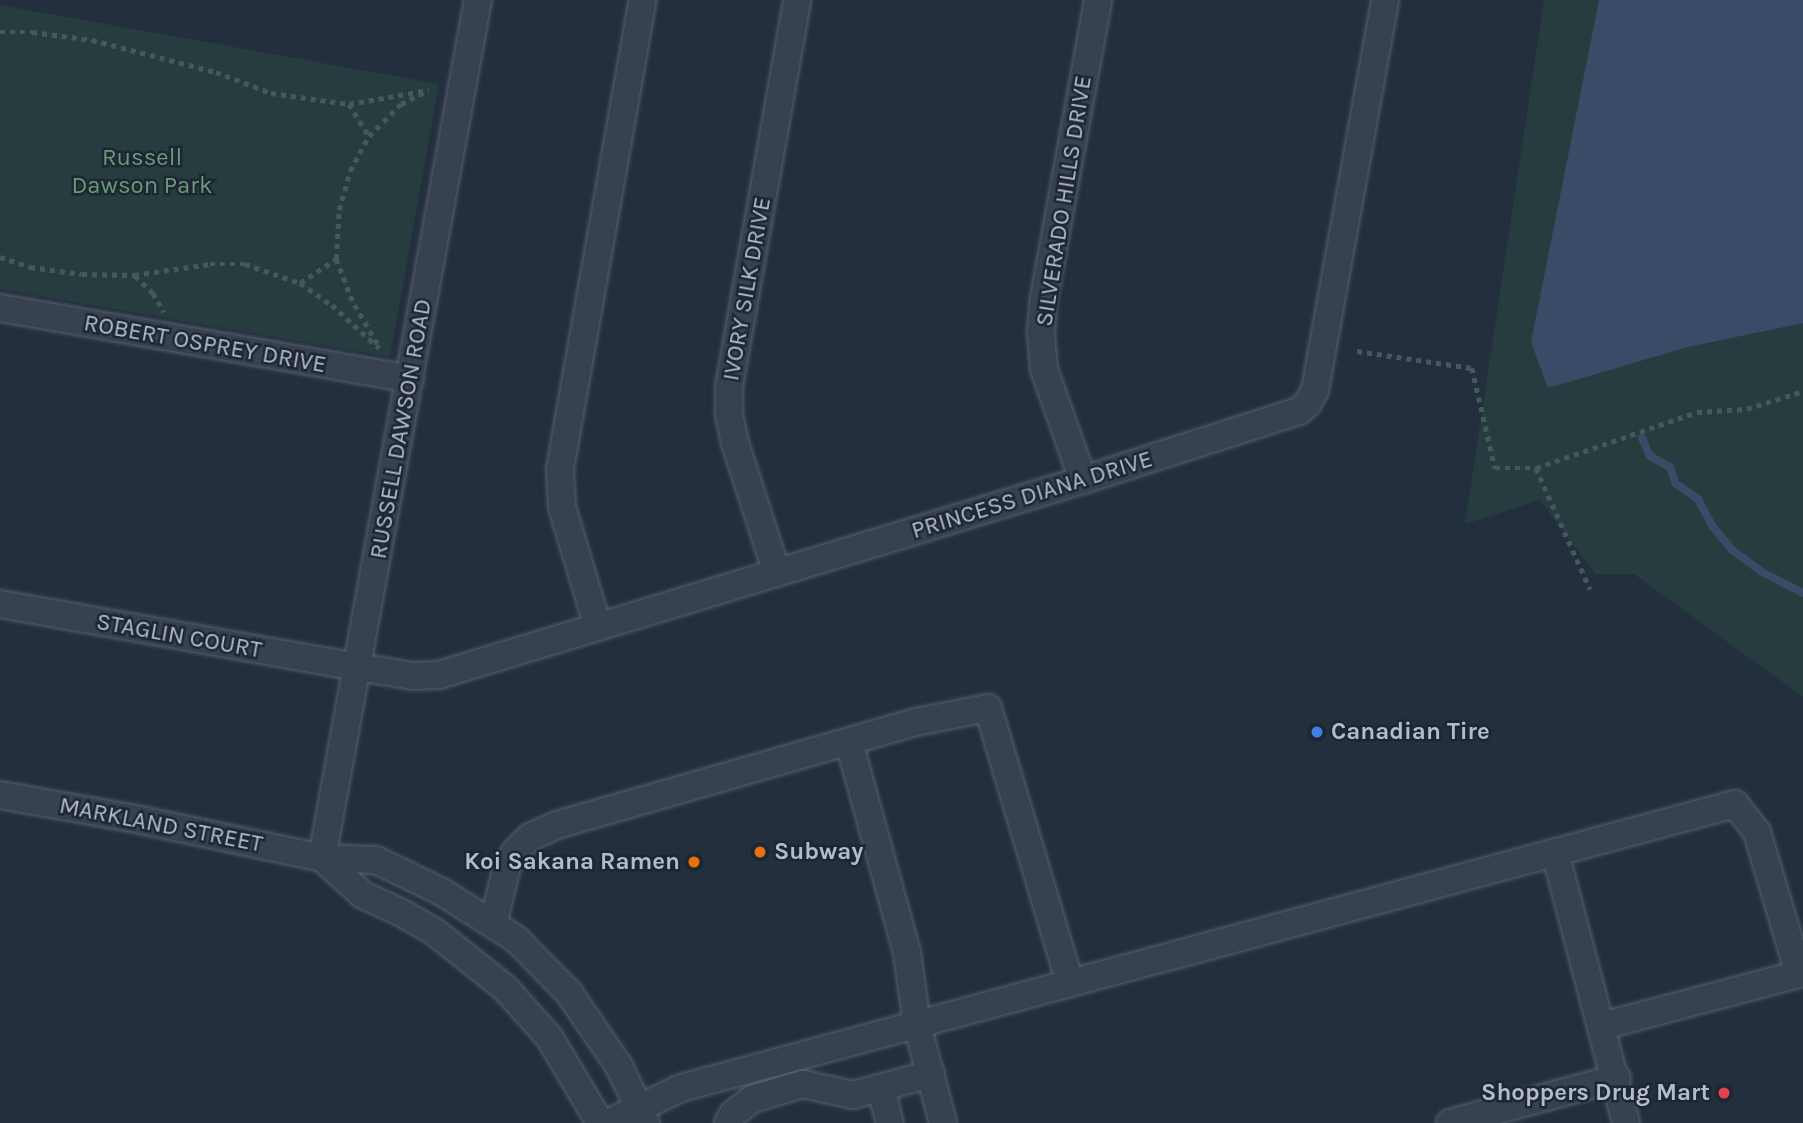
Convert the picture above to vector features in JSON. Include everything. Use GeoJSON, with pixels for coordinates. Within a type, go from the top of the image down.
{"type":"FeatureCollection","features":[{"type":"Feature","properties":{"kind":"street","name":"RUSSELL DAWSON ROAD"},"geometry":{"type":"LineString","coordinates":[[322,858],[478,0]]}},
{"type":"Feature","properties":{"kind":"street"},"geometry":{"type":"LineString","coordinates":[[598,627],[562,507],[560,469],[643,0]]}},
{"type":"Feature","properties":{"kind":"street","name":"IVORY SILK DRIVE"},"geometry":{"type":"LineString","coordinates":[[777,573],[736,443],[729,414],[729,387],[797,0]]}},
{"type":"Feature","properties":{"kind":"street","name":"SILVERADO HILLS DRIVE"},"geometry":{"type":"LineString","coordinates":[[1083,480],[1044,369],[1041,331],[1046,287],[1098,0]]}},
{"type":"Feature","properties":{"kind":"street","name":"PRINCESS DIANA DRIVE"},"geometry":{"type":"LineString","coordinates":[[357,667],[413,676],[439,675],[1287,416],[1307,403],[1315,390],[1385,0]]}},
{"type":"Feature","properties":{"kind":"street","name":"ROBERT OSPREY DRIVE"},"geometry":{"type":"LineString","coordinates":[[0,308],[410,379]]}},
{"type":"Feature","properties":{"kind":"street","name":"STAGLIN COURT"},"geometry":{"type":"LineString","coordinates":[[0,604],[357,667]]}},
{"type":"Feature","properties":{"kind":"street"},"geometry":{"type":"LineString","coordinates":[[493,924],[507,866],[530,837],[557,825],[916,722],[988,708],[1070,982]]}},
{"type":"Feature","properties":{"kind":"street"},"geometry":{"type":"LineString","coordinates":[[849,742],[907,953],[917,1024],[943,1123]]}},
{"type":"Feature","properties":{"kind":"street","name":"MARKLAND STREET"},"geometry":{"type":"LineString","coordinates":[[0,795],[136,819],[322,858],[376,860],[442,892],[493,924],[534,955],[569,993],[619,1066],[643,1116]]}},
{"type":"Feature","properties":{"kind":"street"},"geometry":{"type":"LineString","coordinates":[[608,1123],[643,1116],[681,1088],[1735,804],[1757,832],[1799,974],[1602,1026]]}},
{"type":"Feature","properties":{"kind":"street"},"geometry":{"type":"LineString","coordinates":[[1555,852],[1617,1078],[1626,1123]]}},
{"type":"Feature","properties":{"kind":"street"},"geometry":{"type":"LineString","coordinates":[[322,858],[363,895],[436,933],[505,988],[549,1037],[600,1123]]}},
{"type":"Feature","properties":{"kind":"street"},"geometry":{"type":"LineString","coordinates":[[728,1123],[733,1114],[752,1099],[803,1084],[853,1095],[931,1074]]}},
{"type":"Feature","properties":{"kind":"street"},"geometry":{"type":"LineString","coordinates":[[1450,1123],[1617,1078]]}},
{"type":"Feature","properties":{"kind":"street"},"geometry":{"type":"LineString","coordinates":[[881,1088],[890,1123]]}},
{"type":"Feature","properties":{"kind":"path"},"geometry":{"type":"LineString","coordinates":[[0,32],[32,32],[92,40],[216,72],[271,93],[349,104],[429,90],[401,104],[369,136],[350,170],[339,210],[336,259],[352,301],[382,350],[332,305],[300,283],[245,264],[210,264],[134,275],[82,274],[30,267],[0,257]]}},
{"type":"Feature","properties":{"kind":"path"},"geometry":{"type":"LineString","coordinates":[[349,104],[369,136]]}},
{"type":"Feature","properties":{"kind":"path"},"geometry":{"type":"LineString","coordinates":[[300,283],[336,259]]}},
{"type":"Feature","properties":{"kind":"path"},"geometry":{"type":"LineString","coordinates":[[134,275],[153,293],[165,312]]}},
{"type":"Feature","properties":{"kind":"path"},"geometry":{"type":"LineString","coordinates":[[1357,351],[1472,369],[1495,468],[1536,468],[1697,412],[1747,409],[1803,391]]}},
{"type":"Feature","properties":{"kind":"path"},"geometry":{"type":"LineString","coordinates":[[1536,468],[1590,589]]}},
{"type":"Feature","properties":{"kind":"green space"},"geometry":{"type":"Polygon","coordinates":[[[1544,0],[1803,0],[1803,697],[1634,574],[1595,574],[1540,500],[1465,524],[1544,0]]]}},
{"type":"Feature","properties":{"kind":"green space","name":"Russell Dawson Park"},"geometry":{"type":"Polygon","coordinates":[[[0,5],[439,84],[390,357],[0,289],[0,5]]]}},
{"type":"Feature","properties":{"kind":"water"},"geometry":{"type":"Polygon","coordinates":[[[1599,0],[1803,0],[1803,323],[1688,347],[1548,388],[1531,342],[1599,0]]]}},
{"type":"Feature","properties":{"kind":"waterway"},"geometry":{"type":"LineString","coordinates":[[1642,438],[1650,456],[1670,467],[1676,484],[1698,499],[1713,527],[1732,550],[1764,573],[1803,593]]}},
{"type":"Feature","properties":{"kind":"place","name":"Canadian Tire"},"geometry":{"type":"Point","coordinates":[1317,732]}},
{"type":"Feature","properties":{"kind":"place","name":"Subway"},"geometry":{"type":"Point","coordinates":[760,852]}},
{"type":"Feature","properties":{"kind":"place","name":"Koi Sakana Ramen"},"geometry":{"type":"Point","coordinates":[694,862]}},
{"type":"Feature","properties":{"kind":"place","name":"Shoppers Drug Mart"},"geometry":{"type":"Point","coordinates":[1724,1093]}}]}
